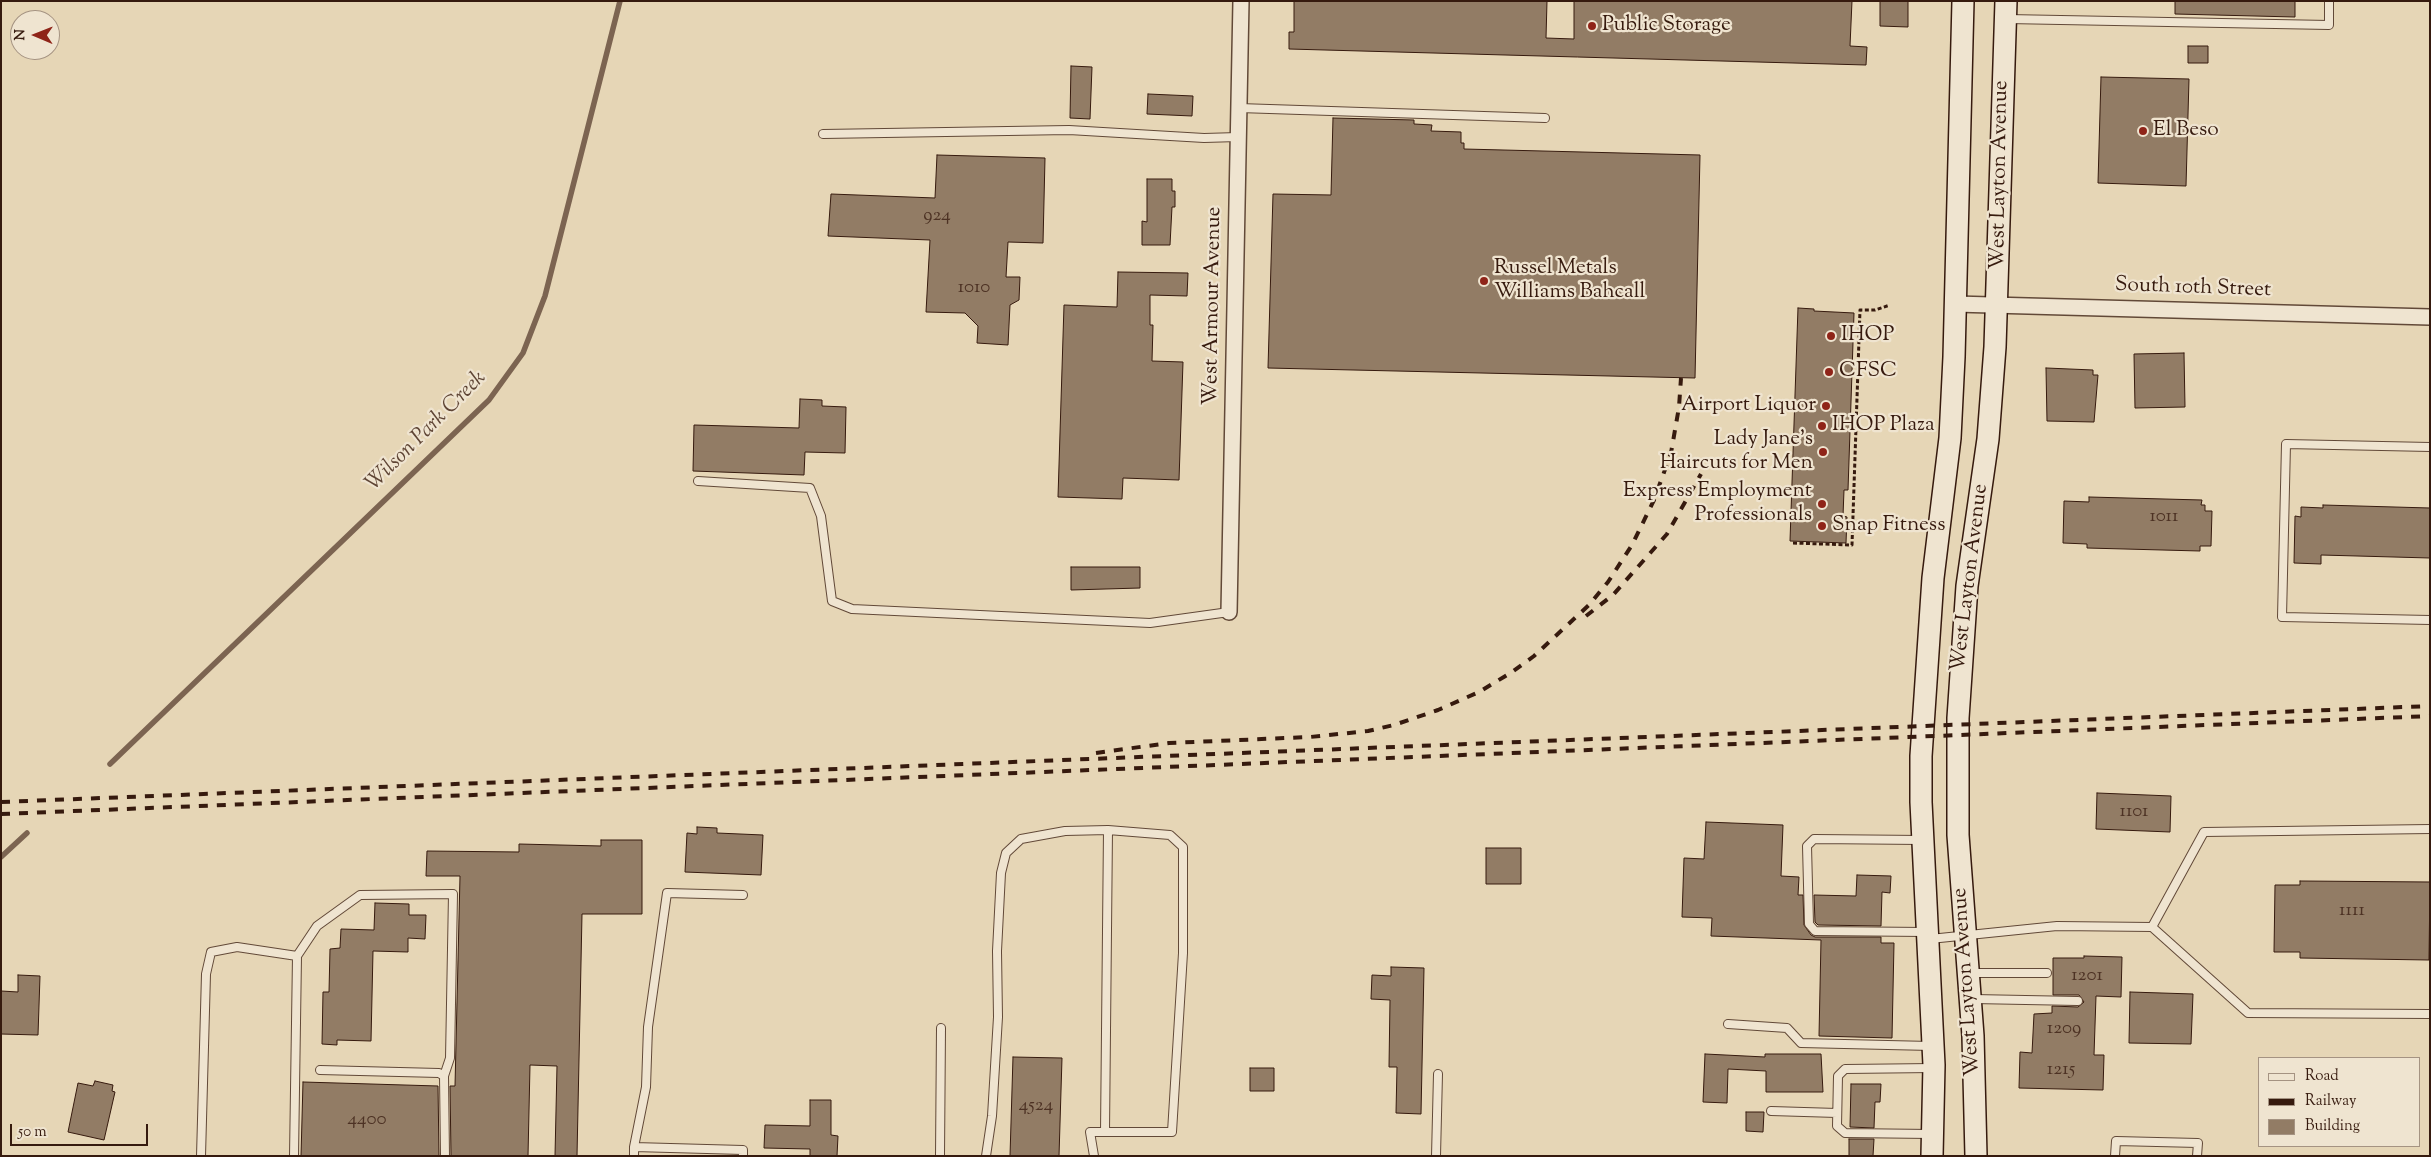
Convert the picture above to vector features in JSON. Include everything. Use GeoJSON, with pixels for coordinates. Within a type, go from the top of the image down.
{"type":"FeatureCollection","features":[{"type":"Feature","properties":{"kind":"main road","name":"West Layton Avenue"},"geometry":{"type":"LineString","coordinates":[[1932,1156],[1934,1068],[1920,756],[1933,578],[1949,447],[1955,304],[1963,1]]}},
{"type":"Feature","properties":{"kind":"main road","name":"West Layton Avenue"},"geometry":{"type":"LineString","coordinates":[[1976,1156],[1971,999],[1960,876],[1957,799],[1959,680],[1968,586],[1988,439],[1998,305],[2005,10]]}},
{"type":"Feature","properties":{"kind":"street","name":"West Armour Avenue"},"geometry":{"type":"LineString","coordinates":[[1229,612],[1241,1]]}},
{"type":"Feature","properties":{"kind":"street","name":"South 10th Street"},"geometry":{"type":"LineString","coordinates":[[1955,304],[2430,317]]}},
{"type":"Feature","properties":{"kind":"lane"},"geometry":{"type":"LineString","coordinates":[[2005,10],[2329,25],[2329,1]]}},
{"type":"Feature","properties":{"kind":"lane"},"geometry":{"type":"LineString","coordinates":[[1239,108],[1545,118]]}},
{"type":"Feature","properties":{"kind":"lane"},"geometry":{"type":"LineString","coordinates":[[823,134],[1068,130],[1204,138],[1238,137]]}},
{"type":"Feature","properties":{"kind":"lane"},"geometry":{"type":"LineString","coordinates":[[2430,447],[2286,444],[2282,617],[2430,620]]}},
{"type":"Feature","properties":{"kind":"lane"},"geometry":{"type":"LineString","coordinates":[[698,481],[810,488],[821,516],[832,601],[852,609],[1150,623],[1229,612]]}},
{"type":"Feature","properties":{"kind":"lane"},"geometry":{"type":"LineString","coordinates":[[2152,927],[2204,832],[2430,829]]}},
{"type":"Feature","properties":{"kind":"lane"},"geometry":{"type":"LineString","coordinates":[[1105,1132],[1108,830]]}},
{"type":"Feature","properties":{"kind":"lane"},"geometry":{"type":"LineString","coordinates":[[986,1156],[992,1116],[998,1017],[997,951],[1001,872],[1006,853],[1021,839],[1064,831],[1108,830],[1170,835],[1183,847],[1183,953],[1172,1132],[1090,1132],[1094,1156]]}},
{"type":"Feature","properties":{"kind":"lane"},"geometry":{"type":"LineString","coordinates":[[1923,840],[1814,839],[1807,846],[1809,924],[1815,931],[1965,936],[2057,926],[2152,927],[2248,1013],[2430,1014]]}},
{"type":"Feature","properties":{"kind":"lane"},"geometry":{"type":"LineString","coordinates":[[294,1156],[297,956],[317,926],[360,895],[428,893],[453,894],[450,1058],[444,1076],[445,1156]]}},
{"type":"Feature","properties":{"kind":"lane"},"geometry":{"type":"LineString","coordinates":[[634,1156],[634,1146],[646,1087],[648,1027],[667,893],[743,895]]}},
{"type":"Feature","properties":{"kind":"lane"},"geometry":{"type":"LineString","coordinates":[[202,1156],[206,974],[211,952],[238,947],[297,956]]}},
{"type":"Feature","properties":{"kind":"lane"},"geometry":{"type":"LineString","coordinates":[[1969,974],[2047,973]]}},
{"type":"Feature","properties":{"kind":"lane"},"geometry":{"type":"LineString","coordinates":[[1971,999],[2078,1001]]}},
{"type":"Feature","properties":{"kind":"lane"},"geometry":{"type":"LineString","coordinates":[[1728,1024],[1787,1028],[1801,1043],[1933,1046]]}},
{"type":"Feature","properties":{"kind":"lane"},"geometry":{"type":"LineString","coordinates":[[940,1156],[941,1028]]}},
{"type":"Feature","properties":{"kind":"lane"},"geometry":{"type":"LineString","coordinates":[[1933,1134],[1845,1132],[1837,1126],[1837,1113],[1838,1076],[1845,1069],[1934,1068]]}},
{"type":"Feature","properties":{"kind":"lane"},"geometry":{"type":"LineString","coordinates":[[320,1070],[440,1072],[444,1076]]}},
{"type":"Feature","properties":{"kind":"lane"},"geometry":{"type":"LineString","coordinates":[[1436,1156],[1438,1074]]}},
{"type":"Feature","properties":{"kind":"lane"},"geometry":{"type":"LineString","coordinates":[[1771,1111],[1837,1113]]}},
{"type":"Feature","properties":{"kind":"lane"},"geometry":{"type":"LineString","coordinates":[[2115,1156],[2116,1141],[2198,1143],[2197,1156]]}},
{"type":"Feature","properties":{"kind":"lane"},"geometry":{"type":"LineString","coordinates":[[634,1146],[743,1150],[743,1156]]}},
{"type":"Feature","properties":{"kind":"path"},"geometry":{"type":"LineString","coordinates":[[1793,543],[1852,545],[1860,310],[1875,310],[1890,305]]}},
{"type":"Feature","properties":{"kind":"building","name":"Public Storage"},"geometry":{"type":"Polygon","coordinates":[[[1294,1],[1547,1],[1546,38],[1574,39],[1574,1],[1852,1],[1850,46],[1867,47],[1866,65],[1289,49],[1289,32],[1294,32],[1294,1]]]}},
{"type":"Feature","properties":{"kind":"building"},"geometry":{"type":"Polygon","coordinates":[[[1880,1],[1908,1],[1908,27],[1880,26],[1880,1]]]}},
{"type":"Feature","properties":{"kind":"building"},"geometry":{"type":"Polygon","coordinates":[[[2175,1],[2295,1],[2295,17],[2175,14],[2175,1]]]}},
{"type":"Feature","properties":{"kind":"building"},"geometry":{"type":"Polygon","coordinates":[[[2188,46],[2208,46],[2208,63],[2188,63],[2188,46]]]}},
{"type":"Feature","properties":{"kind":"building"},"geometry":{"type":"Polygon","coordinates":[[[1071,66],[1092,67],[1090,119],[1070,118],[1071,66]]]}},
{"type":"Feature","properties":{"kind":"building","name":"El Beso"},"geometry":{"type":"Polygon","coordinates":[[[2101,77],[2189,79],[2186,186],[2098,183],[2101,77]]]}},
{"type":"Feature","properties":{"kind":"building"},"geometry":{"type":"Polygon","coordinates":[[[1148,94],[1193,96],[1192,116],[1147,114],[1148,94]]]}},
{"type":"Feature","properties":{"kind":"building","name":"Russel Metals Williams Bahcall"},"geometry":{"type":"Polygon","coordinates":[[[1333,118],[1414,120],[1414,124],[1432,125],[1431,131],[1461,132],[1461,143],[1464,143],[1464,149],[1700,155],[1695,378],[1268,368],[1273,194],[1331,195],[1333,118]]]}},
{"type":"Feature","properties":{"kind":"building"},"geometry":{"type":"Polygon","coordinates":[[[937,155],[1045,158],[1043,243],[1008,242],[1006,277],[1020,277],[1019,300],[1010,305],[1008,345],[977,343],[978,326],[965,313],[926,312],[930,240],[828,236],[831,194],[935,198],[937,155]]]}},
{"type":"Feature","properties":{"kind":"building"},"geometry":{"type":"Polygon","coordinates":[[[1147,179],[1172,179],[1172,191],[1175,191],[1175,207],[1172,207],[1170,245],[1142,245],[1142,221],[1147,222],[1147,179]]]}},
{"type":"Feature","properties":{"kind":"building"},"geometry":{"type":"Polygon","coordinates":[[[1118,272],[1188,273],[1187,296],[1150,295],[1150,325],[1153,325],[1152,361],[1183,362],[1179,480],[1123,478],[1122,499],[1058,497],[1064,305],[1117,307],[1118,272]]]}},
{"type":"Feature","properties":{"kind":"building","name":"IHOP Plaza"},"geometry":{"type":"Polygon","coordinates":[[[1798,308],[1814,309],[1814,311],[1854,313],[1848,490],[1844,490],[1843,516],[1847,517],[1846,543],[1790,541],[1798,308]]]}},
{"type":"Feature","properties":{"kind":"building"},"geometry":{"type":"Polygon","coordinates":[[[2184,353],[2185,407],[2135,408],[2134,354],[2184,353]]]}},
{"type":"Feature","properties":{"kind":"building"},"geometry":{"type":"Polygon","coordinates":[[[2046,368],[2093,370],[2093,375],[2098,375],[2094,422],[2047,421],[2046,368]]]}},
{"type":"Feature","properties":{"kind":"building"},"geometry":{"type":"Polygon","coordinates":[[[800,399],[822,400],[822,406],[846,407],[845,453],[805,452],[804,475],[693,471],[694,425],[799,428],[800,399]]]}},
{"type":"Feature","properties":{"kind":"building"},"geometry":{"type":"Polygon","coordinates":[[[2089,497],[2202,500],[2201,505],[2205,505],[2205,511],[2212,511],[2211,546],[2200,546],[2200,551],[2087,548],[2087,544],[2063,543],[2064,501],[2089,502],[2089,497]]]}},
{"type":"Feature","properties":{"kind":"building"},"geometry":{"type":"Polygon","coordinates":[[[2323,505],[2430,508],[2430,558],[2321,555],[2321,564],[2294,563],[2295,516],[2301,517],[2301,507],[2323,508],[2323,505]]]}},
{"type":"Feature","properties":{"kind":"building"},"geometry":{"type":"Polygon","coordinates":[[[1071,567],[1140,567],[1140,588],[1071,590],[1071,567]]]}},
{"type":"Feature","properties":{"kind":"building"},"geometry":{"type":"Polygon","coordinates":[[[2097,793],[2171,796],[2170,832],[2096,829],[2097,793]]]}},
{"type":"Feature","properties":{"kind":"building"},"geometry":{"type":"Polygon","coordinates":[[[1706,822],[1783,825],[1781,876],[1799,877],[1798,895],[1803,895],[1804,925],[1811,935],[1815,937],[1881,937],[1881,943],[1894,943],[1892,1038],[1819,1036],[1821,940],[1711,936],[1712,918],[1682,917],[1684,858],[1704,859],[1706,822]]]}},
{"type":"Feature","properties":{"kind":"building"},"geometry":{"type":"Polygon","coordinates":[[[697,827],[717,828],[717,833],[763,835],[761,875],[685,872],[687,833],[697,834],[697,827]]]}},
{"type":"Feature","properties":{"kind":"building"},"geometry":{"type":"Polygon","coordinates":[[[601,840],[642,840],[642,914],[582,914],[577,1156],[555,1156],[557,1066],[530,1065],[528,1156],[451,1156],[450,1086],[455,1086],[460,876],[426,876],[427,851],[519,852],[519,844],[601,846],[601,840]]]}},
{"type":"Feature","properties":{"kind":"building"},"geometry":{"type":"Polygon","coordinates":[[[1486,848],[1521,848],[1521,884],[1486,884],[1486,848]]]}},
{"type":"Feature","properties":{"kind":"building"},"geometry":{"type":"Polygon","coordinates":[[[1857,875],[1891,876],[1890,893],[1882,892],[1881,926],[1818,925],[1815,922],[1814,895],[1856,896],[1857,875]]]}},
{"type":"Feature","properties":{"kind":"building"},"geometry":{"type":"Polygon","coordinates":[[[2300,881],[2430,882],[2429,960],[2300,958],[2300,952],[2274,952],[2275,885],[2300,885],[2300,881]]]}},
{"type":"Feature","properties":{"kind":"building"},"geometry":{"type":"Polygon","coordinates":[[[375,903],[409,904],[409,915],[426,915],[425,939],[408,938],[408,952],[373,951],[371,1041],[337,1040],[337,1045],[322,1044],[323,992],[329,992],[330,949],[340,948],[341,929],[374,930],[375,903]]]}},
{"type":"Feature","properties":{"kind":"building"},"geometry":{"type":"Polygon","coordinates":[[[2084,956],[2122,957],[2121,997],[2096,996],[2094,1055],[2104,1055],[2103,1090],[2019,1088],[2020,1052],[2032,1053],[2034,1014],[2052,1013],[2052,1006],[2078,1007],[2084,1002],[2079,995],[2053,995],[2053,958],[2084,958],[2084,956]]]}},
{"type":"Feature","properties":{"kind":"building"},"geometry":{"type":"Polygon","coordinates":[[[1391,967],[1424,968],[1421,1114],[1396,1113],[1397,1067],[1389,1067],[1390,1000],[1371,999],[1372,975],[1391,976],[1391,967]]]}},
{"type":"Feature","properties":{"kind":"building"},"geometry":{"type":"Polygon","coordinates":[[[18,975],[40,976],[38,1035],[1,1034],[1,991],[18,992],[18,975]]]}},
{"type":"Feature","properties":{"kind":"building"},"geometry":{"type":"Polygon","coordinates":[[[2130,992],[2193,994],[2191,1044],[2129,1043],[2130,992]]]}},
{"type":"Feature","properties":{"kind":"building"},"geometry":{"type":"Polygon","coordinates":[[[1705,1054],[1765,1057],[1765,1054],[1821,1054],[1823,1092],[1766,1092],[1766,1071],[1728,1069],[1727,1103],[1703,1102],[1705,1054]]]}},
{"type":"Feature","properties":{"kind":"building"},"geometry":{"type":"Polygon","coordinates":[[[1013,1057],[1062,1058],[1059,1156],[1010,1156],[1013,1057]]]}},
{"type":"Feature","properties":{"kind":"building"},"geometry":{"type":"Polygon","coordinates":[[[1250,1068],[1274,1068],[1274,1091],[1250,1091],[1250,1068]]]}},
{"type":"Feature","properties":{"kind":"building"},"geometry":{"type":"Polygon","coordinates":[[[95,1081],[113,1085],[112,1091],[115,1092],[104,1140],[68,1132],[78,1083],[93,1086],[95,1081]]]}},
{"type":"Feature","properties":{"kind":"building"},"geometry":{"type":"Polygon","coordinates":[[[303,1082],[438,1086],[439,1156],[301,1156],[303,1082]]]}},
{"type":"Feature","properties":{"kind":"building"},"geometry":{"type":"Polygon","coordinates":[[[1851,1084],[1881,1084],[1880,1102],[1875,1102],[1874,1128],[1850,1127],[1851,1084]]]}},
{"type":"Feature","properties":{"kind":"building"},"geometry":{"type":"Polygon","coordinates":[[[810,1100],[831,1100],[831,1135],[838,1136],[837,1156],[810,1156],[810,1149],[764,1148],[765,1125],[810,1126],[810,1100]]]}},
{"type":"Feature","properties":{"kind":"building"},"geometry":{"type":"Polygon","coordinates":[[[1746,1112],[1764,1112],[1763,1132],[1746,1131],[1746,1112]]]}},
{"type":"Feature","properties":{"kind":"building"},"geometry":{"type":"Polygon","coordinates":[[[1849,1139],[1874,1139],[1873,1156],[1849,1156],[1849,1139]]]}},
{"type":"Feature","properties":{"kind":"waterway","name":"Wilson Park Creek"},"geometry":{"type":"LineString","coordinates":[[110,764],[489,400],[523,353],[545,296],[620,1]]}},
{"type":"Feature","properties":{"kind":"waterway","name":"Wilson Park Creek"},"geometry":{"type":"LineString","coordinates":[[1,857],[27,833]]}},
{"type":"Feature","properties":{"kind":"railway"},"geometry":{"type":"LineString","coordinates":[[1096,753],[1169,743],[1310,737],[1368,731],[1394,725],[1438,710],[1479,692],[1512,672],[1534,656],[1589,605],[1608,582],[1632,545],[1654,500],[1671,453],[1679,407],[1681,378]]}},
{"type":"Feature","properties":{"kind":"railway"},"geometry":{"type":"LineString","coordinates":[[1586,616],[1613,595],[1667,534],[1701,474]]}},
{"type":"Feature","properties":{"kind":"railway"},"geometry":{"type":"LineString","coordinates":[[1,802],[2430,706]]}},
{"type":"Feature","properties":{"kind":"railway"},"geometry":{"type":"LineString","coordinates":[[1,814],[2430,716]]}},
{"type":"Feature","properties":{"kind":"place","name":"Public Storage"},"geometry":{"type":"Point","coordinates":[1592,26]}},
{"type":"Feature","properties":{"kind":"place","name":"El Beso"},"geometry":{"type":"Point","coordinates":[2143,131]}},
{"type":"Feature","properties":{"kind":"place","name":"Russel Metals Williams Bahcall"},"geometry":{"type":"Point","coordinates":[1484,281]}},
{"type":"Feature","properties":{"kind":"place","name":"IHOP"},"geometry":{"type":"Point","coordinates":[1831,336]}},
{"type":"Feature","properties":{"kind":"place","name":"CFSC"},"geometry":{"type":"Point","coordinates":[1829,372]}},
{"type":"Feature","properties":{"kind":"place","name":"Airport Liquor"},"geometry":{"type":"Point","coordinates":[1826,406]}},
{"type":"Feature","properties":{"kind":"place","name":"IHOP Plaza"},"geometry":{"type":"Point","coordinates":[1822,426]}},
{"type":"Feature","properties":{"kind":"place","name":"Lady Jane's Haircuts for Men"},"geometry":{"type":"Point","coordinates":[1823,452]}},
{"type":"Feature","properties":{"kind":"place","name":"Express Employment Professionals"},"geometry":{"type":"Point","coordinates":[1822,504]}},
{"type":"Feature","properties":{"kind":"place","name":"Snap Fitness"},"geometry":{"type":"Point","coordinates":[1822,526]}}]}
